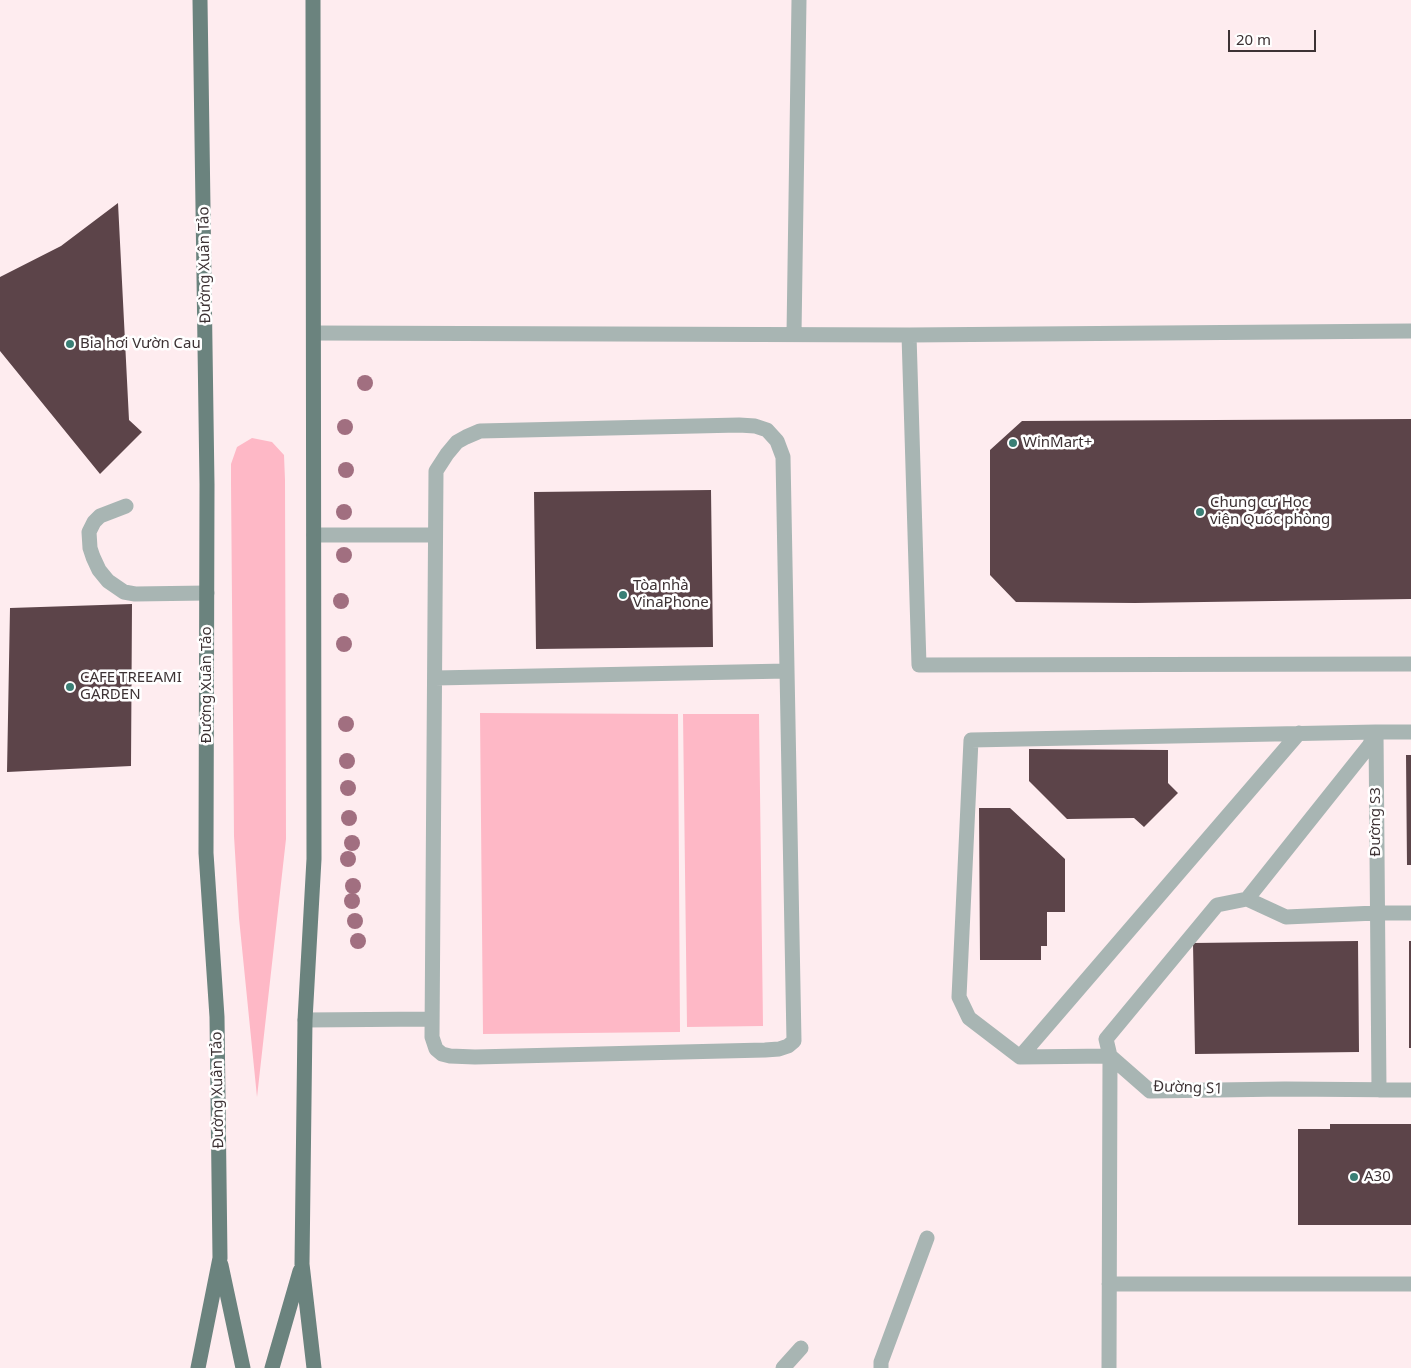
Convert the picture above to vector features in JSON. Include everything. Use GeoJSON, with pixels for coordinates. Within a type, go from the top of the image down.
{"type":"FeatureCollection","features":[{"type":"Feature","properties":{"kind":"main road","name":"Đường Xuân Tảo"},"geometry":{"type":"LineString","coordinates":[[198,1368],[220,1258],[217,1017],[206,853],[206,314],[200,0]]}},
{"type":"Feature","properties":{"kind":"main road"},"geometry":{"type":"LineString","coordinates":[[313,0],[314,859],[305,1020],[302,1264],[314,1368]]}},
{"type":"Feature","properties":{"kind":"main road"},"geometry":{"type":"LineString","coordinates":[[220,1258],[243,1368]]}},
{"type":"Feature","properties":{"kind":"main road"},"geometry":{"type":"LineString","coordinates":[[272,1368],[302,1264]]}},
{"type":"Feature","properties":{"kind":"street"},"geometry":{"type":"LineString","coordinates":[[794,334],[799,0]]}},
{"type":"Feature","properties":{"kind":"street"},"geometry":{"type":"LineString","coordinates":[[314,333],[909,335],[1411,332]]}},
{"type":"Feature","properties":{"kind":"street"},"geometry":{"type":"LineString","coordinates":[[909,335],[919,665],[1411,664]]}},
{"type":"Feature","properties":{"kind":"street"},"geometry":{"type":"LineString","coordinates":[[739,425],[755,426],[767,430],[777,441],[783,457],[794,1041],[788,1046],[765,1050],[450,1056],[436,1049],[432,1037],[436,678],[435,535],[436,471],[457,442],[480,431],[739,425]]}},
{"type":"Feature","properties":{"kind":"street"},"geometry":{"type":"LineString","coordinates":[[126,506],[100,516],[94,522],[89,532],[90,548],[93,557],[99,570],[108,581],[124,592],[135,594],[207,592]]}},
{"type":"Feature","properties":{"kind":"street"},"geometry":{"type":"LineString","coordinates":[[314,535],[435,535]]}},
{"type":"Feature","properties":{"kind":"street"},"geometry":{"type":"LineString","coordinates":[[436,678],[787,671]]}},
{"type":"Feature","properties":{"kind":"street"},"geometry":{"type":"LineString","coordinates":[[1247,899],[1370,746],[1376,732]]}},
{"type":"Feature","properties":{"kind":"street","name":"Đường S3"},"geometry":{"type":"LineString","coordinates":[[1376,732],[1376,913],[1379,1090]]}},
{"type":"Feature","properties":{"kind":"street"},"geometry":{"type":"LineString","coordinates":[[1110,1056],[1020,1057],[969,1018],[959,998],[971,740],[1411,732]]}},
{"type":"Feature","properties":{"kind":"street"},"geometry":{"type":"LineString","coordinates":[[1020,1057],[1299,733]]}},
{"type":"Feature","properties":{"kind":"street"},"geometry":{"type":"LineString","coordinates":[[1109,1368],[1110,1056],[1106,1039],[1217,905],[1247,899],[1286,917],[1411,913]]}},
{"type":"Feature","properties":{"kind":"street"},"geometry":{"type":"LineString","coordinates":[[305,1020],[432,1019]]}},
{"type":"Feature","properties":{"kind":"street","name":"Đường S1"},"geometry":{"type":"LineString","coordinates":[[1110,1056],[1150,1090],[1411,1090]]}},
{"type":"Feature","properties":{"kind":"street"},"geometry":{"type":"LineString","coordinates":[[881,1368],[927,1238]]}},
{"type":"Feature","properties":{"kind":"street"},"geometry":{"type":"LineString","coordinates":[[1109,1284],[1411,1284]]}},
{"type":"Feature","properties":{"kind":"street"},"geometry":{"type":"LineString","coordinates":[[783,1368],[801,1348]]}},
{"type":"Feature","properties":{"kind":"shaded area"},"geometry":{"type":"Polygon","coordinates":[[[252,438],[272,442],[284,455],[285,480],[286,839],[257,1097],[239,918],[234,836],[231,483],[231,464],[237,447],[252,438]]]}},
{"type":"Feature","properties":{"kind":"shaded area"},"geometry":{"type":"Polygon","coordinates":[[[480,713],[678,714],[680,1032],[483,1034],[480,713]]]}},
{"type":"Feature","properties":{"kind":"shaded area"},"geometry":{"type":"Polygon","coordinates":[[[683,714],[759,714],[763,1026],[687,1027],[683,714]]]}},
{"type":"Feature","properties":{"kind":"building"},"geometry":{"type":"Polygon","coordinates":[[[118,203],[129,420],[142,432],[100,474],[0,351],[0,277],[61,246],[118,203]]]}},
{"type":"Feature","properties":{"kind":"building","name":"Chung cư Học viện Quốc phòng"},"geometry":{"type":"Polygon","coordinates":[[[1411,419],[1411,599],[1135,603],[1016,602],[990,575],[990,450],[1022,421],[1411,419]]]}},
{"type":"Feature","properties":{"kind":"building","name":"Tòa nhà VinaPhone"},"geometry":{"type":"Polygon","coordinates":[[[711,490],[713,647],[536,649],[534,492],[711,490]]]}},
{"type":"Feature","properties":{"kind":"building","name":"CAFE TREEAMI GARDEN"},"geometry":{"type":"Polygon","coordinates":[[[132,604],[131,766],[7,772],[10,608],[132,604]]]}},
{"type":"Feature","properties":{"kind":"building"},"geometry":{"type":"Polygon","coordinates":[[[1029,749],[1168,750],[1168,783],[1178,793],[1144,827],[1134,818],[1067,819],[1029,781],[1029,749]]]}},
{"type":"Feature","properties":{"kind":"building"},"geometry":{"type":"Polygon","coordinates":[[[1406,755],[1411,755],[1411,865],[1407,865],[1406,755]]]}},
{"type":"Feature","properties":{"kind":"building"},"geometry":{"type":"Polygon","coordinates":[[[979,808],[1010,808],[1065,859],[1065,912],[1047,912],[1047,946],[1041,946],[1041,960],[980,960],[979,808]]]}},
{"type":"Feature","properties":{"kind":"building"},"geometry":{"type":"Polygon","coordinates":[[[1358,941],[1359,1052],[1195,1054],[1193,943],[1358,941]]]}},
{"type":"Feature","properties":{"kind":"building"},"geometry":{"type":"Polygon","coordinates":[[[1409,941],[1411,941],[1411,1048],[1409,1048],[1409,941]]]}},
{"type":"Feature","properties":{"kind":"building","name":"A30"},"geometry":{"type":"Polygon","coordinates":[[[1330,1124],[1411,1124],[1411,1225],[1298,1225],[1298,1129],[1330,1129],[1330,1124]]]}},
{"type":"Feature","properties":{"kind":"place","name":"Bia hơi Vườn Cau"},"geometry":{"type":"Point","coordinates":[70,344]}},
{"type":"Feature","properties":{"kind":"place","name":"WinMart+"},"geometry":{"type":"Point","coordinates":[1013,443]}},
{"type":"Feature","properties":{"kind":"place","name":"Chung cư Học viện Quốc phòng"},"geometry":{"type":"Point","coordinates":[1200,512]}},
{"type":"Feature","properties":{"kind":"place","name":"Tòa nhà VinaPhone"},"geometry":{"type":"Point","coordinates":[623,595]}},
{"type":"Feature","properties":{"kind":"place","name":"CAFE TREEAMI GARDEN"},"geometry":{"type":"Point","coordinates":[70,687]}},
{"type":"Feature","properties":{"kind":"place","name":"A30"},"geometry":{"type":"Point","coordinates":[1354,1177]}}]}
